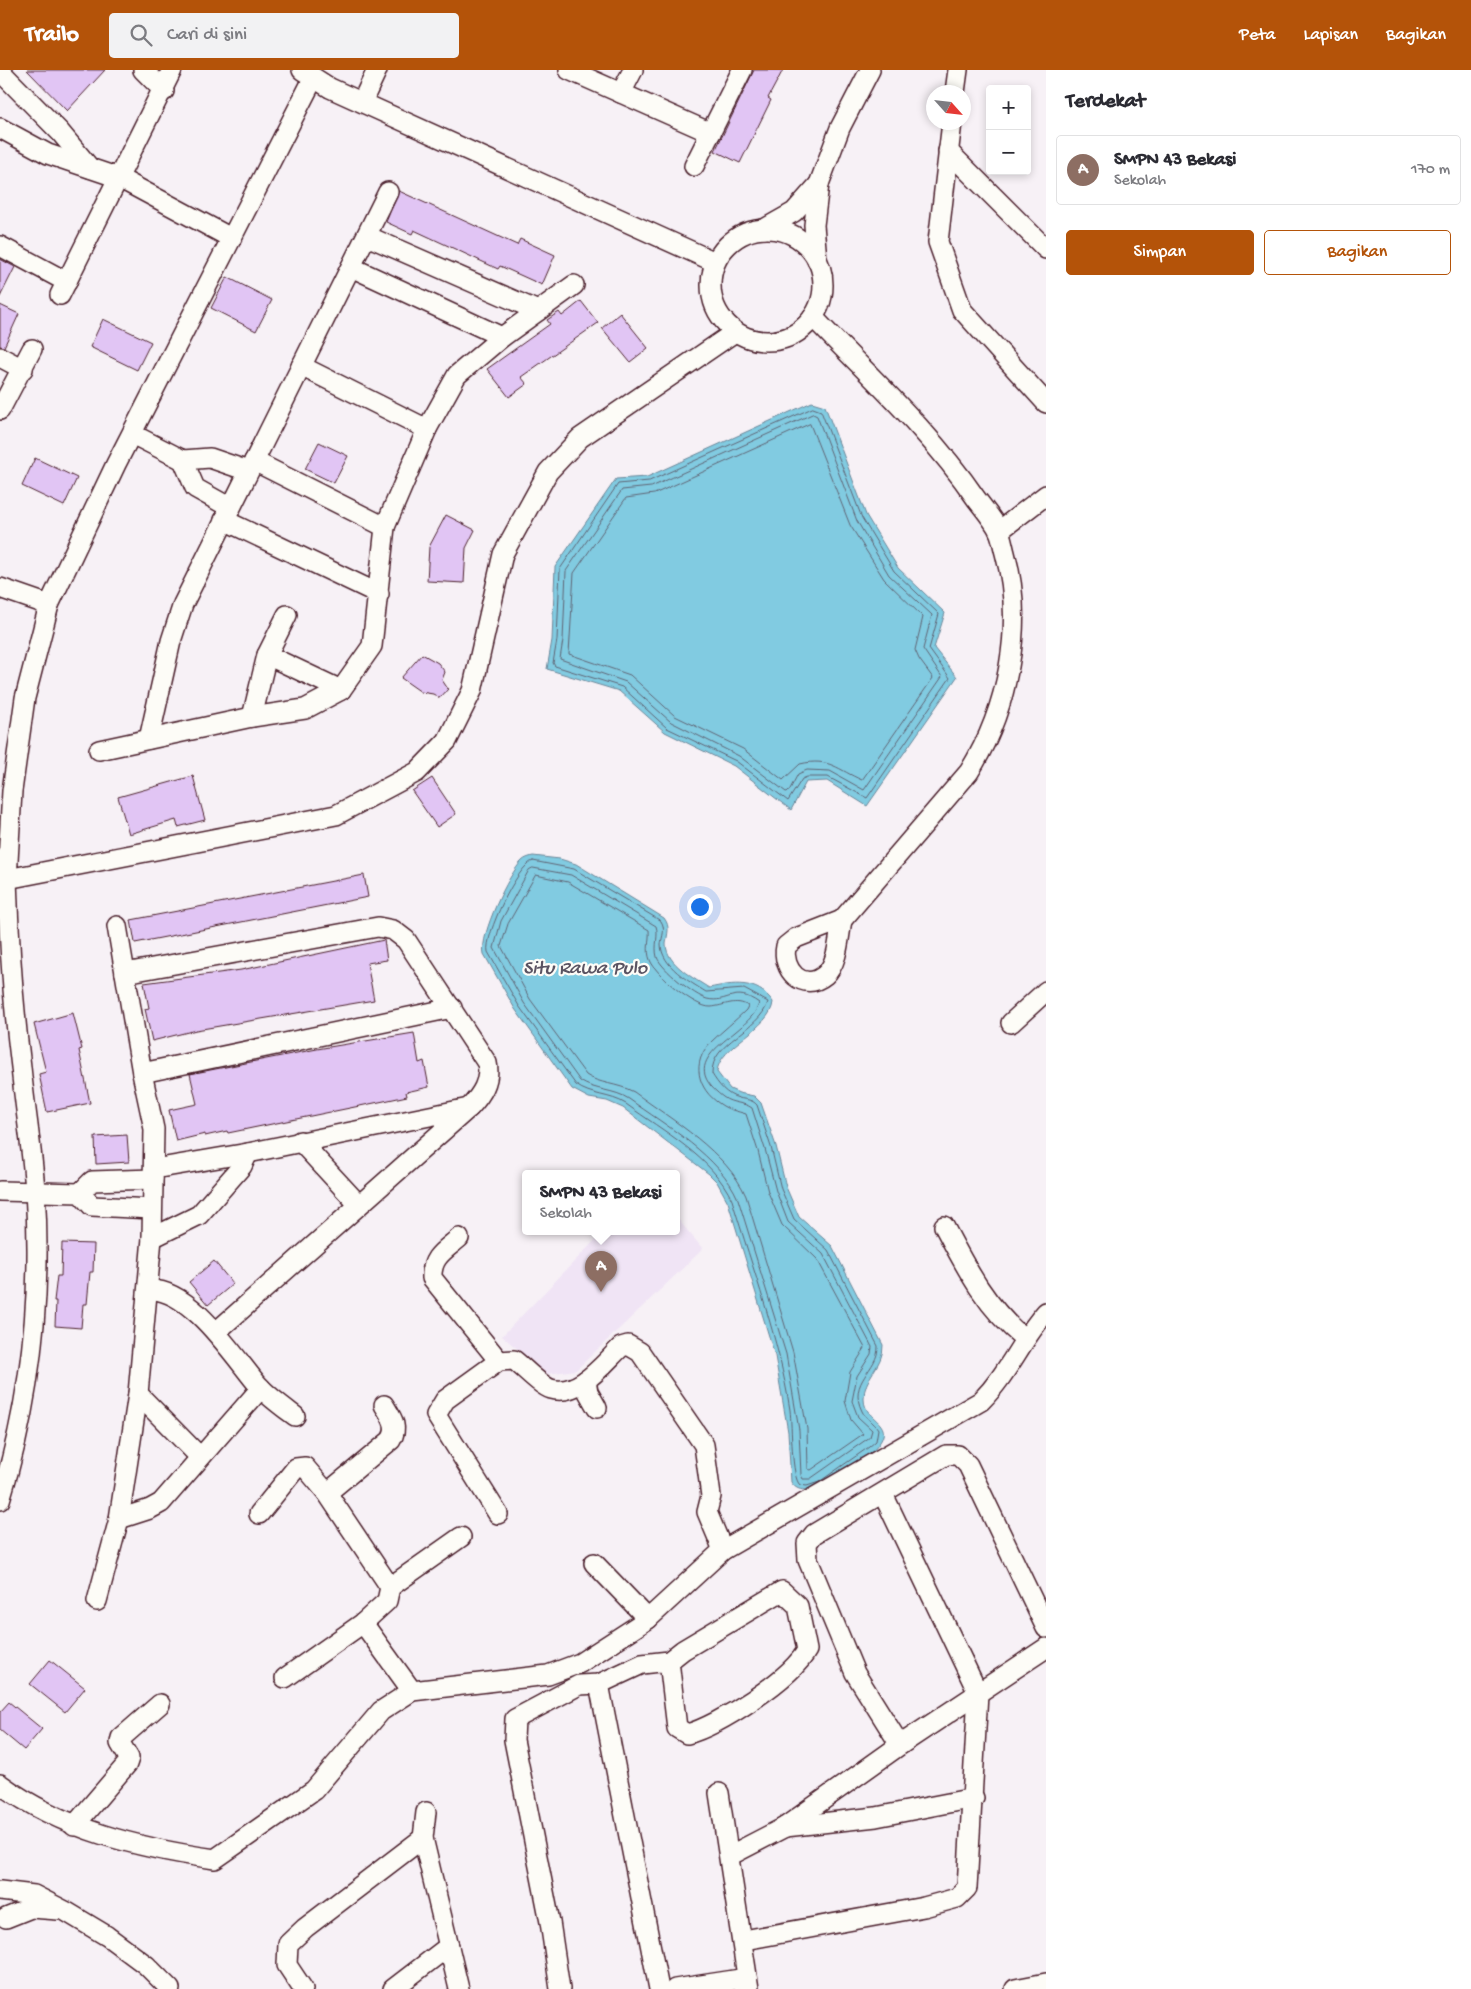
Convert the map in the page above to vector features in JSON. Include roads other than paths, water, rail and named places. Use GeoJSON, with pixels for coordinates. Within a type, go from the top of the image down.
{"type":"FeatureCollection","features":[{"type":"Feature","properties":{"kind":"street"},"geometry":{"type":"LineString","coordinates":[[143,70],[164,91]]}},
{"type":"Feature","properties":{"kind":"street"},"geometry":{"type":"LineString","coordinates":[[0,246],[63,289],[164,91],[172,70]]}},
{"type":"Feature","properties":{"kind":"street"},"geometry":{"type":"LineString","coordinates":[[362,102],[376,70]]}},
{"type":"Feature","properties":{"kind":"street"},"geometry":{"type":"LineString","coordinates":[[568,70],[711,133]]}},
{"type":"Feature","properties":{"kind":"street"},"geometry":{"type":"LineString","coordinates":[[621,93],[633,70]]}},
{"type":"Feature","properties":{"kind":"street"},"geometry":{"type":"LineString","coordinates":[[694,166],[742,70]]}},
{"type":"Feature","properties":{"kind":"street"},"geometry":{"type":"LineString","coordinates":[[819,184],[794,212],[764,228],[744,233],[727,245],[715,262],[710,286],[715,309],[723,322],[735,332],[751,340],[768,342],[786,339],[801,330],[813,317],[821,299],[823,279],[817,260],[814,225],[819,184],[840,128],[870,70]]}},
{"type":"Feature","properties":{"kind":"street"},"geometry":{"type":"LineString","coordinates":[[956,85],[958,70]]}},
{"type":"Feature","properties":{"kind":"street"},"geometry":{"type":"LineString","coordinates":[[0,71],[60,132],[91,169]]}},
{"type":"Feature","properties":{"kind":"street"},"geometry":{"type":"LineString","coordinates":[[0,1500],[16,1446],[30,1372],[36,1283],[35,1191],[9,946],[7,879],[12,791],[25,698],[49,605],[132,434],[231,238],[307,74],[362,102],[715,262]]}},
{"type":"Feature","properties":{"kind":"street"},"geometry":{"type":"LineString","coordinates":[[0,128],[48,154],[119,178],[231,238]]}},
{"type":"Feature","properties":{"kind":"street"},"geometry":{"type":"LineString","coordinates":[[951,130],[938,242],[962,310],[1046,403]]}},
{"type":"Feature","properties":{"kind":"street"},"geometry":{"type":"LineString","coordinates":[[948,151],[1046,249]]}},
{"type":"Feature","properties":{"kind":"street"},"geometry":{"type":"LineString","coordinates":[[149,739],[176,622],[227,513],[388,192]]}},
{"type":"Feature","properties":{"kind":"street"},"geometry":{"type":"LineString","coordinates":[[764,228],[792,235],[804,243],[817,260]]}},
{"type":"Feature","properties":{"kind":"street"},"geometry":{"type":"LineString","coordinates":[[366,236],[538,311]]}},
{"type":"Feature","properties":{"kind":"street"},"geometry":{"type":"LineString","coordinates":[[351,267],[502,337]]}},
{"type":"Feature","properties":{"kind":"street"},"geometry":{"type":"LineString","coordinates":[[99,750],[252,717],[305,709],[341,690],[372,646],[385,527],[427,429],[457,375],[502,337],[574,285]]}},
{"type":"Feature","properties":{"kind":"street"},"geometry":{"type":"LineString","coordinates":[[813,317],[953,464],[999,532],[1009,570],[1012,609],[1010,668],[988,736],[969,772],[842,920]]}},
{"type":"Feature","properties":{"kind":"street"},"geometry":{"type":"LineString","coordinates":[[7,879],[336,815],[417,772],[447,741],[472,690],[503,554],[548,472],[580,438],[735,332]]}},
{"type":"Feature","properties":{"kind":"street"},"geometry":{"type":"LineString","coordinates":[[0,410],[32,349]]}},
{"type":"Feature","properties":{"kind":"street"},"geometry":{"type":"LineString","coordinates":[[0,357],[22,369]]}},
{"type":"Feature","properties":{"kind":"street"},"geometry":{"type":"LineString","coordinates":[[301,366],[427,429]]}},
{"type":"Feature","properties":{"kind":"street"},"geometry":{"type":"LineString","coordinates":[[132,434],[183,460],[210,458],[251,466],[385,527]]}},
{"type":"Feature","properties":{"kind":"street"},"geometry":{"type":"LineString","coordinates":[[183,460],[195,488],[227,513],[379,594]]}},
{"type":"Feature","properties":{"kind":"street"},"geometry":{"type":"LineString","coordinates":[[999,532],[1046,495]]}},
{"type":"Feature","properties":{"kind":"street"},"geometry":{"type":"LineString","coordinates":[[0,588],[49,605]]}},
{"type":"Feature","properties":{"kind":"street"},"geometry":{"type":"LineString","coordinates":[[252,717],[268,655],[287,615]]}},
{"type":"Feature","properties":{"kind":"street"},"geometry":{"type":"LineString","coordinates":[[268,655],[341,690]]}},
{"type":"Feature","properties":{"kind":"street"},"geometry":{"type":"LineString","coordinates":[[97,1601],[119,1519],[138,1394],[149,1290],[154,1174],[154,1129],[142,1073],[117,926]]}},
{"type":"Feature","properties":{"kind":"street"},"geometry":{"type":"LineString","coordinates":[[125,973],[378,927],[389,928],[402,936],[452,1008],[486,1063],[488,1070],[480,1096],[470,1108],[216,1332]]}},
{"type":"Feature","properties":{"kind":"street"},"geometry":{"type":"LineString","coordinates":[[1011,1023],[1046,991]]}},
{"type":"Feature","properties":{"kind":"street"},"geometry":{"type":"LineString","coordinates":[[142,1073],[452,1008]]}},
{"type":"Feature","properties":{"kind":"street"},"geometry":{"type":"LineString","coordinates":[[80,1193],[92,1181],[154,1174],[300,1141],[470,1108]]}},
{"type":"Feature","properties":{"kind":"street"},"geometry":{"type":"LineString","coordinates":[[300,1141],[359,1205]]}},
{"type":"Feature","properties":{"kind":"street"},"geometry":{"type":"LineString","coordinates":[[152,1238],[199,1215],[242,1166],[248,1153]]}},
{"type":"Feature","properties":{"kind":"street"},"geometry":{"type":"LineString","coordinates":[[0,1191],[80,1193],[92,1206],[152,1208]]}},
{"type":"Feature","properties":{"kind":"street"},"geometry":{"type":"LineString","coordinates":[[944,1226],[962,1262],[987,1300],[1009,1326],[1025,1339]]}},
{"type":"Feature","properties":{"kind":"street"},"geometry":{"type":"LineString","coordinates":[[459,1238],[434,1260],[432,1278],[499,1361]]}},
{"type":"Feature","properties":{"kind":"street"},"geometry":{"type":"LineString","coordinates":[[149,1290],[165,1291],[178,1297],[216,1332],[261,1388],[294,1416]]}},
{"type":"Feature","properties":{"kind":"street"},"geometry":{"type":"LineString","coordinates":[[0,1784],[15,1795],[74,1826],[160,1851],[215,1859],[314,1790],[381,1711],[412,1691],[548,1675],[580,1663],[648,1619],[722,1550],[981,1401],[1000,1382],[1025,1339],[1046,1312]]}},
{"type":"Feature","properties":{"kind":"street"},"geometry":{"type":"LineString","coordinates":[[498,1514],[436,1414],[445,1400],[499,1361],[514,1360],[549,1389],[567,1390],[586,1380],[621,1347],[628,1345],[640,1352],[704,1445],[710,1496],[707,1512],[722,1550]]}},
{"type":"Feature","properties":{"kind":"street"},"geometry":{"type":"LineString","coordinates":[[586,1380],[588,1392],[597,1408]]}},
{"type":"Feature","properties":{"kind":"street"},"geometry":{"type":"LineString","coordinates":[[119,1519],[156,1507],[261,1388]]}},
{"type":"Feature","properties":{"kind":"street"},"geometry":{"type":"LineString","coordinates":[[138,1394],[200,1456]]}},
{"type":"Feature","properties":{"kind":"street"},"geometry":{"type":"LineString","coordinates":[[327,1493],[390,1440],[394,1434],[395,1423],[384,1405]]}},
{"type":"Feature","properties":{"kind":"street"},"geometry":{"type":"LineString","coordinates":[[900,1745],[855,1673],[806,1553],[807,1543],[814,1534],[946,1455],[958,1455],[968,1465],[1046,1628]]}},
{"type":"Feature","properties":{"kind":"street"},"geometry":{"type":"LineString","coordinates":[[259,1514],[296,1468],[300,1466],[305,1467],[327,1493],[390,1587]]}},
{"type":"Feature","properties":{"kind":"street"},"geometry":{"type":"LineString","coordinates":[[744,1940],[924,1907],[963,1894],[967,1888],[974,1798],[978,1693],[883,1494]]}},
{"type":"Feature","properties":{"kind":"street"},"geometry":{"type":"LineString","coordinates":[[285,1678],[363,1624],[387,1600],[390,1587],[461,1536]]}},
{"type":"Feature","properties":{"kind":"street"},"geometry":{"type":"LineString","coordinates":[[594,1563],[648,1619]]}},
{"type":"Feature","properties":{"kind":"street"},"geometry":{"type":"LineString","coordinates":[[560,1989],[550,1922],[514,1740],[515,1719],[579,1685],[599,1684],[642,1664],[669,1661],[683,1650],[782,1591],[798,1606],[807,1650],[800,1662],[780,1680],[705,1730],[687,1734],[677,1728],[669,1661]]}},
{"type":"Feature","properties":{"kind":"street"},"geometry":{"type":"LineString","coordinates":[[363,1624],[412,1691]]}},
{"type":"Feature","properties":{"kind":"street"},"geometry":{"type":"LineString","coordinates":[[731,1855],[785,1827],[900,1745],[1046,1648]]}},
{"type":"Feature","properties":{"kind":"street"},"geometry":{"type":"LineString","coordinates":[[599,1684],[659,1989]]}},
{"type":"Feature","properties":{"kind":"street"},"geometry":{"type":"LineString","coordinates":[[74,1826],[128,1764],[129,1758],[120,1743],[120,1738],[160,1704]]}},
{"type":"Feature","properties":{"kind":"street"},"geometry":{"type":"LineString","coordinates":[[675,1989],[748,1984],[744,1940],[720,1793]]}},
{"type":"Feature","properties":{"kind":"street"},"geometry":{"type":"LineString","coordinates":[[785,1827],[876,1817],[974,1798]]}},
{"type":"Feature","properties":{"kind":"street"},"geometry":{"type":"LineString","coordinates":[[426,1812],[423,1838],[459,1989]]}},
{"type":"Feature","properties":{"kind":"street"},"geometry":{"type":"LineString","coordinates":[[303,1989],[287,1966],[288,1944],[305,1928],[423,1838]]}},
{"type":"Feature","properties":{"kind":"street"},"geometry":{"type":"LineString","coordinates":[[0,1891],[34,1894],[67,1912],[107,1936],[146,1964],[170,1989]]}},
{"type":"Feature","properties":{"kind":"street"},"geometry":{"type":"LineString","coordinates":[[0,1891],[8,1902],[3,1920]]}},
{"type":"Feature","properties":{"kind":"street"},"geometry":{"type":"LineString","coordinates":[[3,1920],[31,1908],[67,1912]]}},
{"type":"Feature","properties":{"kind":"street"},"geometry":{"type":"LineString","coordinates":[[393,1989],[449,1946]]}},
{"type":"Feature","properties":{"kind":"street"},"geometry":{"type":"LineString","coordinates":[[1015,1989],[1046,1983]]}},
{"type":"Feature","properties":{"kind":"water"},"geometry":{"type":"Polygon","coordinates":[[[812,402],[825,406],[866,515],[898,568],[945,613],[934,648],[957,677],[867,806],[827,781],[806,782],[791,810],[734,766],[665,732],[619,691],[547,669],[552,640],[555,567],[616,479],[647,477],[812,402]]]}},
{"type":"Feature","properties":{"kind":"water","name":"Situ Rawa Pulo"},"geometry":{"type":"Polygon","coordinates":[[[533,856],[560,859],[576,864],[664,918],[668,928],[667,951],[671,958],[682,970],[709,988],[736,984],[752,986],[760,989],[773,1002],[770,1012],[764,1021],[726,1053],[720,1062],[717,1072],[730,1089],[754,1096],[761,1103],[776,1146],[786,1187],[799,1217],[832,1246],[883,1345],[880,1359],[867,1384],[864,1399],[869,1413],[882,1428],[881,1441],[873,1451],[819,1487],[808,1490],[798,1489],[791,1482],[788,1432],[775,1356],[728,1202],[717,1182],[623,1108],[607,1101],[589,1098],[572,1089],[515,1009],[484,954],[484,945],[490,920],[503,891],[522,861],[533,856]]]}},
{"type":"Feature","properties":{"kind":"place","name":"SMPN 43 Bekasi"},"geometry":{"type":"Point","coordinates":[601,1292]}}]}
